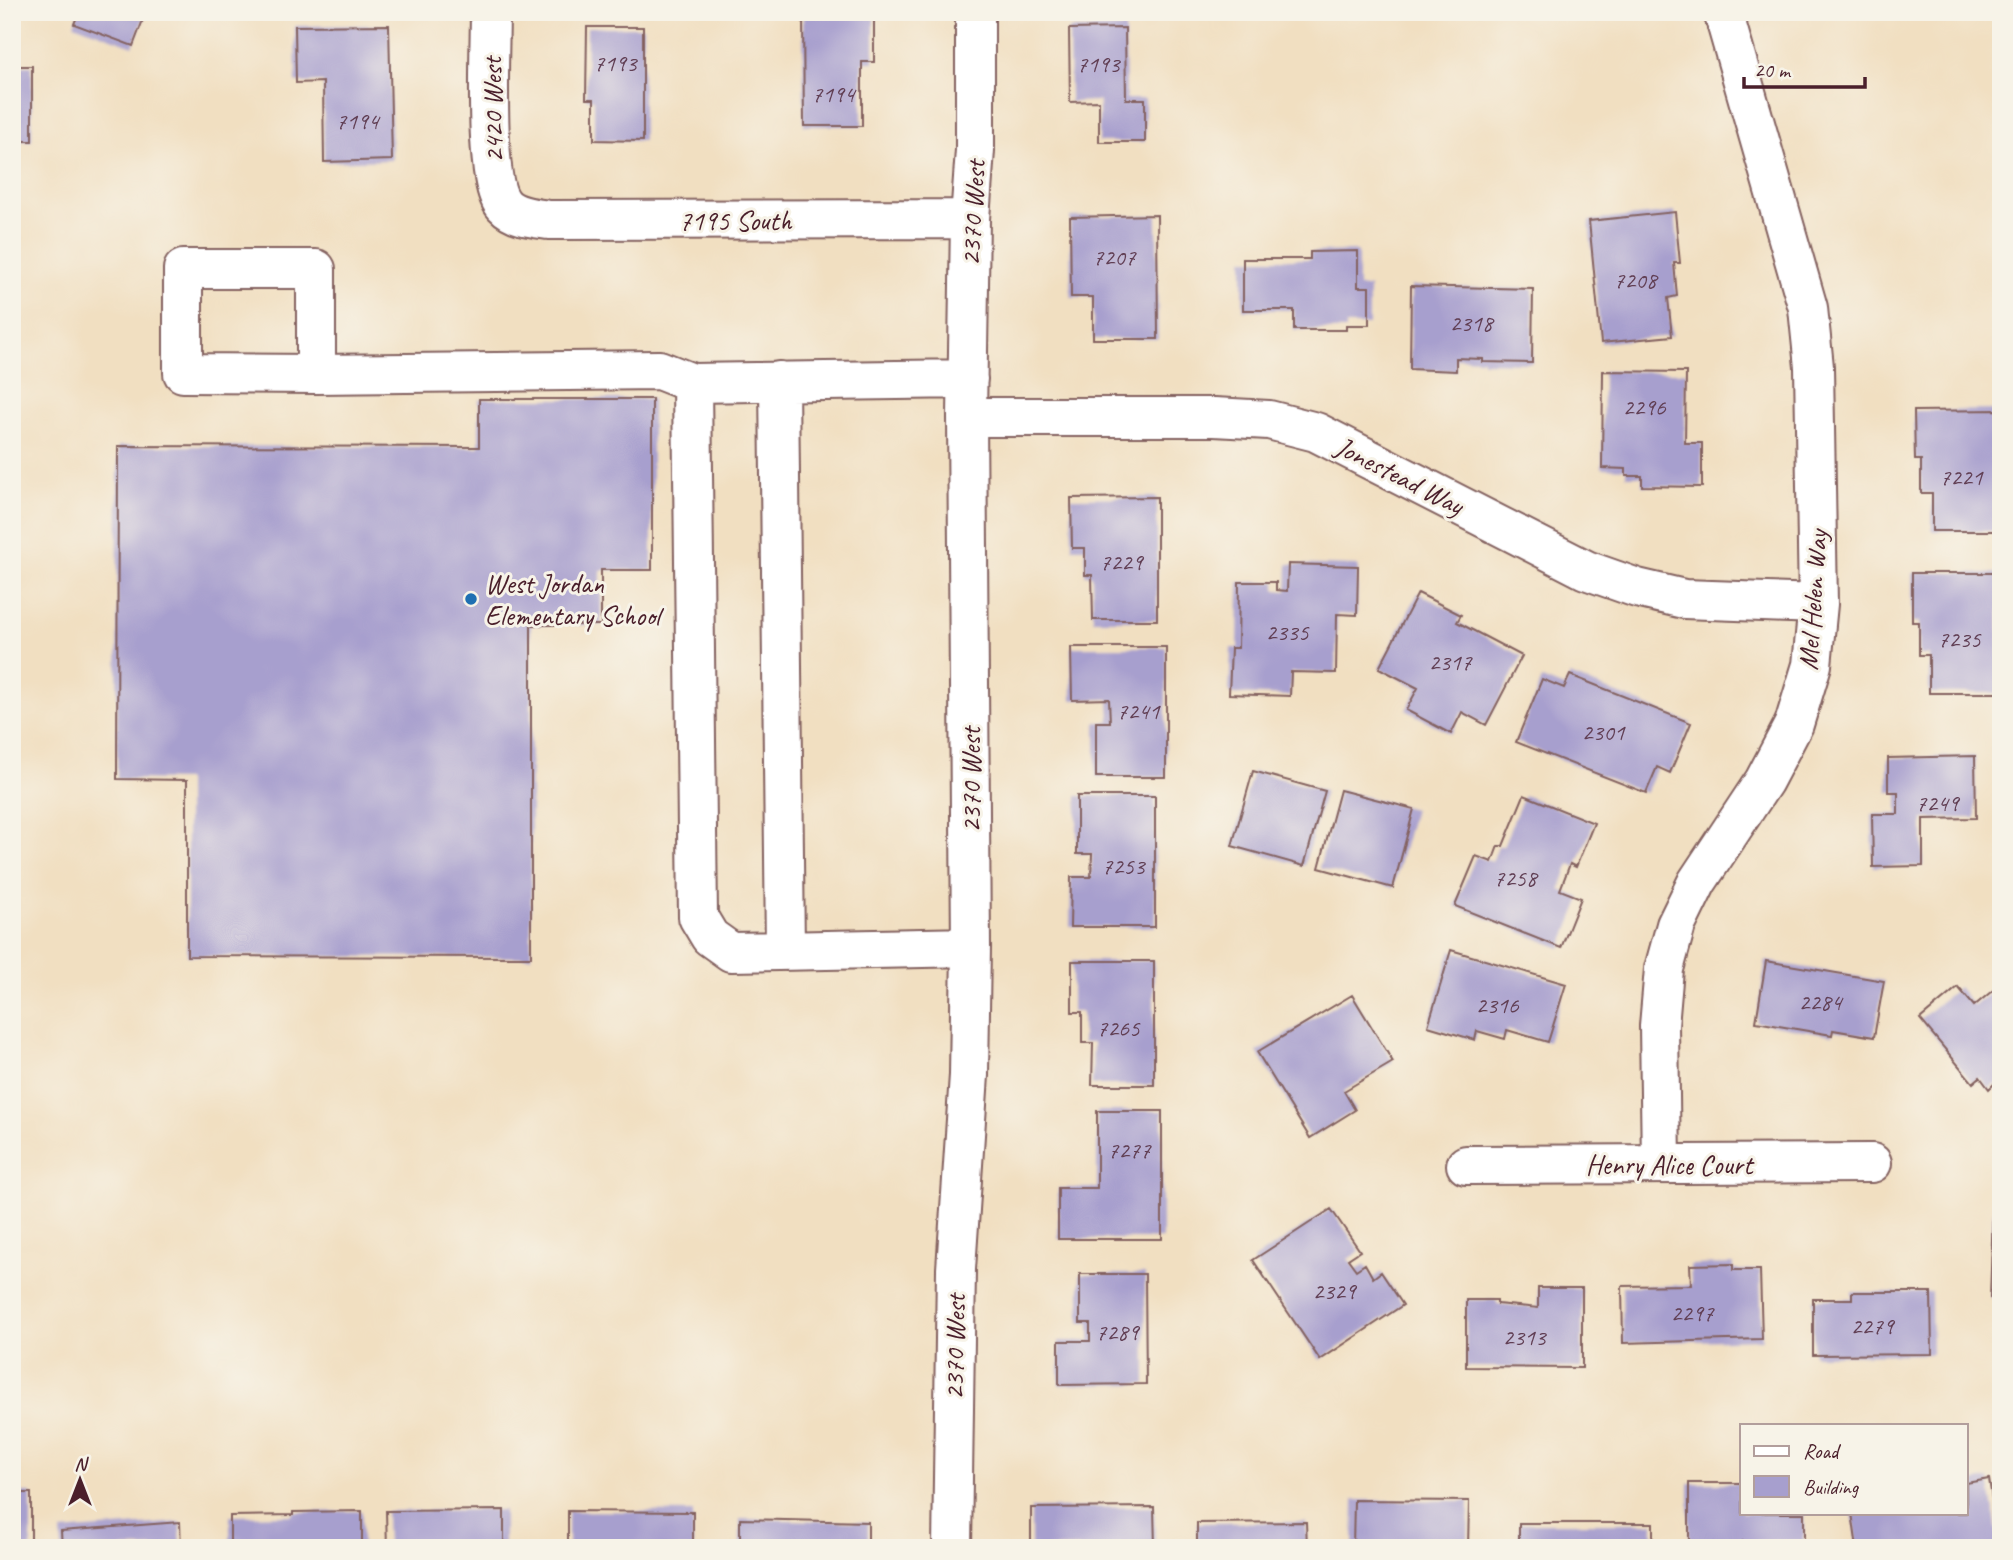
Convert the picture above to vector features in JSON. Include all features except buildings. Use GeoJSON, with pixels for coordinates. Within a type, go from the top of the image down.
{"type":"FeatureCollection","features":[{"type":"Feature","properties":{"kind":"street","name":"2420 West"},"geometry":{"type":"LineString","coordinates":[[490,12],[490,158],[494,185],[504,205]]}},
{"type":"Feature","properties":{"kind":"street","name":"2370 West"},"geometry":{"type":"LineString","coordinates":[[952,1548],[956,1269],[969,1075],[971,947],[967,417],[970,219],[975,150],[975,12]]}},
{"type":"Feature","properties":{"kind":"street","name":"Mel Helen Way"},"geometry":{"type":"LineString","coordinates":[[1661,1164],[1659,1026],[1664,970],[1676,925],[1697,882],[1764,780],[1794,724],[1812,665],[1818,604],[1814,367],[1808,308],[1723,12]]}},
{"type":"Feature","properties":{"kind":"street","name":"7195 South"},"geometry":{"type":"LineString","coordinates":[[504,205],[522,215],[550,220],[970,219]]}},
{"type":"Feature","properties":{"kind":"street"},"geometry":{"type":"LineString","coordinates":[[316,374],[659,370],[692,383],[968,379]]}},
{"type":"Feature","properties":{"kind":"street"},"geometry":{"type":"LineString","coordinates":[[779,381],[785,951]]}},
{"type":"Feature","properties":{"kind":"street"},"geometry":{"type":"LineString","coordinates":[[692,383],[698,917],[710,937],[731,952],[971,947]]}},
{"type":"Feature","properties":{"kind":"street","name":"Jonestead Way"},"geometry":{"type":"LineString","coordinates":[[967,417],[1214,417],[1269,420],[1316,432],[1586,570],[1637,588],[1684,599],[1818,604]]}},
{"type":"Feature","properties":{"kind":"street","name":"Henry Alice Court"},"geometry":{"type":"LineString","coordinates":[[1466,1165],[1872,1163]]}},
{"type":"Feature","properties":{"kind":"place","name":"West Jordan Elementary School"},"geometry":{"type":"Point","coordinates":[471,599]}}]}
